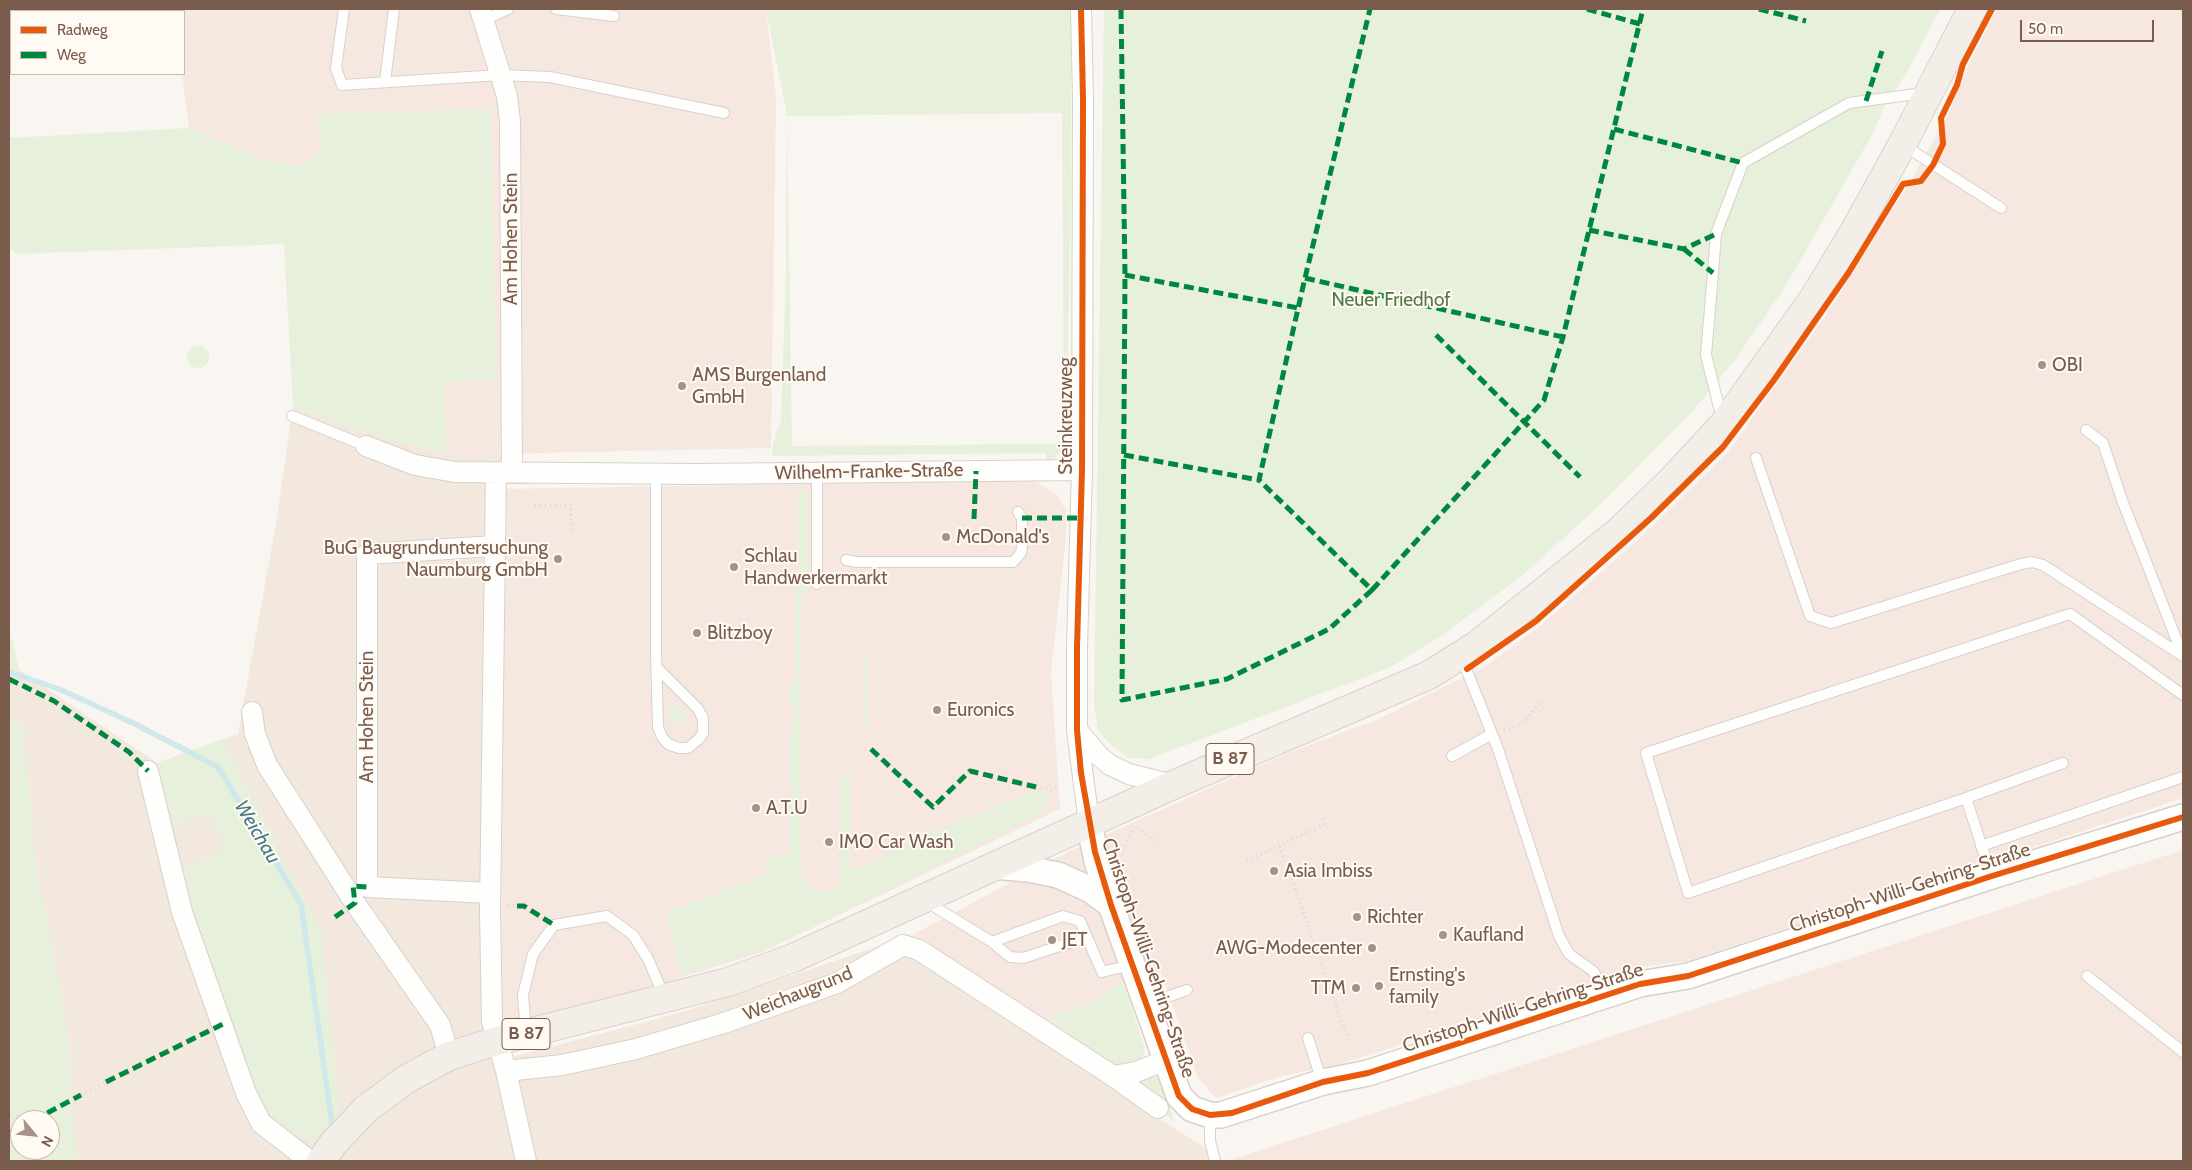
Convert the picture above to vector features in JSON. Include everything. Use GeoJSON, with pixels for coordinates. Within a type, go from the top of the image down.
{"type":"FeatureCollection","features":[{"type":"Feature","properties":{"kind":"main road","name":"B 87"},"geometry":{"type":"LineString","coordinates":[[321,1161],[366,1109],[405,1080],[449,1056],[497,1041],[665,1000],[728,982],[792,958],[1173,785],[1429,675],[1461,655],[1515,616],[1617,533],[1672,480],[1724,425],[1812,301],[1902,145],[1972,9]]}},
{"type":"Feature","properties":{"kind":"street","name":"Steinkreuzweg"},"geometry":{"type":"LineString","coordinates":[[1081,9],[1083,99],[1082,470],[1077,647],[1078,730],[1089,823]]}},
{"type":"Feature","properties":{"kind":"street","name":"Am Hohen Stein"},"geometry":{"type":"LineString","coordinates":[[482,14],[507,96],[510,121],[504,473],[495,546],[490,893],[492,1021],[497,1041]]}},
{"type":"Feature","properties":{"kind":"street","name":"Wilhelm-Franke-Straße"},"geometry":{"type":"LineString","coordinates":[[366,446],[398,460],[433,470],[504,473],[656,474],[1082,470]]}},
{"type":"Feature","properties":{"kind":"street","name":"Am Hohen Stein"},"geometry":{"type":"LineString","coordinates":[[490,893],[368,887],[366,554],[495,546]]}},
{"type":"Feature","properties":{"kind":"street"},"geometry":{"type":"LineString","coordinates":[[252,712],[255,734],[267,765],[355,903],[440,1025],[449,1056]]}},
{"type":"Feature","properties":{"kind":"street"},"geometry":{"type":"LineString","coordinates":[[1078,730],[1099,756],[1110,765],[1134,775],[1173,785]]}},
{"type":"Feature","properties":{"kind":"street"},"geometry":{"type":"LineString","coordinates":[[148,770],[182,912],[246,1093],[261,1123],[310,1161]]}},
{"type":"Feature","properties":{"kind":"street","name":"Christoph-Willi-Gehring-Straße"},"geometry":{"type":"LineString","coordinates":[[1089,823],[1097,861],[1111,905],[1179,1096],[1192,1109],[1210,1115],[1232,1113],[1323,1082],[1368,1073],[1646,983],[1688,976],[1992,876],[2183,817]]}},
{"type":"Feature","properties":{"kind":"street"},"geometry":{"type":"LineString","coordinates":[[993,866],[1028,869],[1058,875],[1089,889],[1111,905]]}},
{"type":"Feature","properties":{"kind":"street","name":"Weichaugrund"},"geometry":{"type":"LineString","coordinates":[[506,1071],[562,1065],[636,1050],[724,1024],[837,983],[903,945],[919,950],[1113,1076],[1158,1108]]}},
{"type":"Feature","properties":{"kind":"street"},"geometry":{"type":"LineString","coordinates":[[497,1041],[506,1071],[526,1161]]}},
{"type":"Feature","properties":{"kind":"street"},"geometry":{"type":"LineString","coordinates":[[1113,1076],[1136,1072],[1166,1060]]}},
{"type":"Feature","properties":{"kind":"lane"},"geometry":{"type":"LineString","coordinates":[[344,9],[336,68],[342,85],[500,75],[550,77],[724,113]]}},
{"type":"Feature","properties":{"kind":"lane"},"geometry":{"type":"LineString","coordinates":[[385,82],[394,9]]}},
{"type":"Feature","properties":{"kind":"lane"},"geometry":{"type":"LineString","coordinates":[[482,14],[508,9]]}},
{"type":"Feature","properties":{"kind":"lane"},"geometry":{"type":"LineString","coordinates":[[556,9],[614,16]]}},
{"type":"Feature","properties":{"kind":"lane"},"geometry":{"type":"LineString","coordinates":[[1724,425],[1706,354],[1716,234],[1743,163],[1849,103],[1929,93]]}},
{"type":"Feature","properties":{"kind":"lane"},"geometry":{"type":"LineString","coordinates":[[1902,145],[2001,208]]}},
{"type":"Feature","properties":{"kind":"lane"},"geometry":{"type":"LineString","coordinates":[[292,416],[366,446]]}},
{"type":"Feature","properties":{"kind":"lane"},"geometry":{"type":"LineString","coordinates":[[2086,430],[2104,443],[2122,500],[2181,655]]}},
{"type":"Feature","properties":{"kind":"lane"},"geometry":{"type":"LineString","coordinates":[[1756,458],[1810,616],[1832,623],[2032,562],[2043,565],[2181,655]]}},
{"type":"Feature","properties":{"kind":"lane"},"geometry":{"type":"LineString","coordinates":[[817,473],[817,584]]}},
{"type":"Feature","properties":{"kind":"lane"},"geometry":{"type":"LineString","coordinates":[[656,474],[658,727],[668,744],[688,748],[703,733],[703,718],[698,709],[658,670]]}},
{"type":"Feature","properties":{"kind":"lane"},"geometry":{"type":"LineString","coordinates":[[846,560],[877,562],[1013,562],[1021,553],[1022,547],[1022,518],[1018,512]]}},
{"type":"Feature","properties":{"kind":"lane"},"geometry":{"type":"LineString","coordinates":[[2062,763],[1966,798],[1688,892],[1646,753],[2070,614],[2183,695]]}},
{"type":"Feature","properties":{"kind":"lane"},"geometry":{"type":"LineString","coordinates":[[1461,655],[1492,734],[1559,936],[1569,954],[1593,971],[1608,996]]}},
{"type":"Feature","properties":{"kind":"lane"},"geometry":{"type":"LineString","coordinates":[[1452,756],[1492,734]]}},
{"type":"Feature","properties":{"kind":"lane"},"geometry":{"type":"LineString","coordinates":[[1981,846],[2183,777]]}},
{"type":"Feature","properties":{"kind":"lane"},"geometry":{"type":"LineString","coordinates":[[1966,798],[1992,876]]}},
{"type":"Feature","properties":{"kind":"lane"},"geometry":{"type":"LineString","coordinates":[[922,899],[992,942],[1010,957],[1022,958],[1087,937]]}},
{"type":"Feature","properties":{"kind":"lane"},"geometry":{"type":"LineString","coordinates":[[527,1034],[523,995],[532,954],[554,925],[607,916],[633,935],[648,959],[665,1000]]}},
{"type":"Feature","properties":{"kind":"lane"},"geometry":{"type":"LineString","coordinates":[[992,942],[1063,916],[1080,921],[1102,972],[1131,965]]}},
{"type":"Feature","properties":{"kind":"lane"},"geometry":{"type":"LineString","coordinates":[[2087,976],[2183,1052]]}},
{"type":"Feature","properties":{"kind":"lane"},"geometry":{"type":"LineString","coordinates":[[1147,1004],[1187,990]]}},
{"type":"Feature","properties":{"kind":"lane"},"geometry":{"type":"LineString","coordinates":[[1308,1038],[1323,1082]]}},
{"type":"Feature","properties":{"kind":"lane"},"geometry":{"type":"LineString","coordinates":[[1210,1115],[1210,1141],[1215,1161]]}},
{"type":"Feature","properties":{"kind":"path"},"geometry":{"type":"LineString","coordinates":[[535,505],[571,505],[571,533]]}},
{"type":"Feature","properties":{"kind":"path"},"geometry":{"type":"LineString","coordinates":[[1520,725],[1540,703]]}},
{"type":"Feature","properties":{"kind":"path"},"geometry":{"type":"LineString","coordinates":[[1036,787],[1052,790],[1056,787]]}},
{"type":"Feature","properties":{"kind":"path"},"geometry":{"type":"LineString","coordinates":[[1247,861],[1324,824],[1322,819]]}},
{"type":"Feature","properties":{"kind":"path"},"geometry":{"type":"LineString","coordinates":[[1138,828],[1157,842]]}},
{"type":"Feature","properties":{"kind":"path"},"geometry":{"type":"LineString","coordinates":[[1280,846],[1343,1025],[1348,1037],[1350,1036]]}},
{"type":"Feature","properties":{"kind":"path"},"geometry":{"type":"LineString","coordinates":[[81,1095],[106,1082]]}},
{"type":"Feature","properties":{"kind":"shaded area"},"geometry":{"type":"Polygon","coordinates":[[[766,9],[776,98],[771,448],[447,455],[444,382],[496,379],[317,114],[321,139],[318,155],[302,167],[261,159],[189,128],[182,75],[185,75],[185,10],[173,10],[766,9]]]}},
{"type":"Feature","properties":{"kind":"shaded area"},"geometry":{"type":"Polygon","coordinates":[[[1997,9],[2183,9],[2183,798],[1687,961],[1641,967],[1340,1064],[1278,1077],[1216,1098],[1198,1078],[1161,972],[1124,983],[1104,992],[1102,999],[1041,1022],[912,935],[1074,849],[1288,753],[1379,719],[1484,667],[1540,626],[1643,535],[1729,451],[1826,315],[1905,190],[1946,119],[1970,62],[1997,9]]]}},
{"type":"Feature","properties":{"kind":"shaded area"},"geometry":{"type":"Polygon","coordinates":[[[293,406],[358,429],[447,455],[503,454],[499,1028],[512,1057],[683,1012],[912,935],[1070,1041],[1062,1055],[1225,1161],[76,1161],[67,1025],[36,867],[23,728],[9,713],[9,681],[19,670],[157,763],[238,734],[276,524],[293,406]]]}},
{"type":"Feature","properties":{"kind":"shaded area"},"geometry":{"type":"Polygon","coordinates":[[[1033,480],[1055,493],[1066,510],[1066,538],[1051,672],[1060,809],[762,952],[645,989],[499,1028],[502,489],[1033,480]]]}},
{"type":"Feature","properties":{"kind":"shaded area"},"geometry":{"type":"Polygon","coordinates":[[[2183,850],[2183,1161],[1227,1161],[2183,850]]]}},
{"type":"Feature","properties":{"kind":"green space"},"geometry":{"type":"Polygon","coordinates":[[[766,9],[1071,9],[1071,176],[1067,413],[1064,416],[1062,113],[787,116],[792,446],[1067,444],[1054,459],[1046,461],[1046,453],[773,456],[772,449],[781,419],[786,278],[787,115],[766,9]]]}},
{"type":"Feature","properties":{"kind":"green space","name":"Neuer Friedhof"},"geometry":{"type":"Polygon","coordinates":[[[1104,9],[1940,9],[1907,72],[1883,109],[1873,133],[1785,287],[1737,357],[1693,411],[1605,500],[1523,575],[1438,638],[1391,667],[1149,759],[1129,758],[1112,746],[1098,730],[1094,705],[1104,9]]]}},
{"type":"Feature","properties":{"kind":"green space"},"geometry":{"type":"Polygon","coordinates":[[[491,109],[496,379],[444,382],[447,455],[358,429],[293,406],[284,244],[16,254],[9,248],[9,138],[189,128],[261,159],[302,167],[318,155],[321,139],[317,114],[491,109]]]}},
{"type":"Feature","properties":{"kind":"green space"},"geometry":{"type":"Polygon","coordinates":[[[198,346],[206,349],[209,357],[206,365],[198,368],[190,365],[187,357],[190,349],[198,346]]]}},
{"type":"Feature","properties":{"kind":"green space"},"geometry":{"type":"Polygon","coordinates":[[[798,489],[803,489],[808,497],[808,586],[800,603],[801,870],[804,882],[819,891],[829,891],[837,886],[841,878],[841,773],[850,773],[850,865],[856,870],[938,830],[1036,790],[1050,792],[1045,808],[1039,814],[867,900],[779,942],[735,959],[682,975],[667,912],[768,874],[763,860],[790,854],[790,723],[796,720],[787,686],[795,684],[795,588],[799,587],[798,489]]]}},
{"type":"Feature","properties":{"kind":"green space"},"geometry":{"type":"Polygon","coordinates":[[[9,627],[19,670],[9,681],[9,627]]]}},
{"type":"Feature","properties":{"kind":"green space"},"geometry":{"type":"Polygon","coordinates":[[[865,654],[868,656],[868,727],[864,729],[865,654]]]}},
{"type":"Feature","properties":{"kind":"green space"},"geometry":{"type":"Polygon","coordinates":[[[673,703],[688,716],[681,723],[670,725],[670,704],[673,703]]]}},
{"type":"Feature","properties":{"kind":"green space"},"geometry":{"type":"Polygon","coordinates":[[[9,713],[23,728],[36,867],[67,1025],[76,1161],[9,1161],[9,713]]]}},
{"type":"Feature","properties":{"kind":"green space"},"geometry":{"type":"Polygon","coordinates":[[[222,739],[321,930],[340,1110],[313,1141],[273,1123],[245,1067],[206,946],[178,871],[225,848],[209,812],[174,825],[157,763],[222,739]]]}},
{"type":"Feature","properties":{"kind":"green space"},"geometry":{"type":"Polygon","coordinates":[[[1124,983],[1145,1050],[1141,1060],[1114,1069],[1099,1060],[1047,1019],[1101,999],[1104,992],[1124,983]]]}},
{"type":"Feature","properties":{"kind":"green space"},"geometry":{"type":"Polygon","coordinates":[[[1150,1076],[1159,1079],[1165,1090],[1174,1122],[1137,1087],[1142,1078],[1150,1076]]]}},
{"type":"Feature","properties":{"kind":"waterway","name":"Weichau"},"geometry":{"type":"LineString","coordinates":[[9,672],[59,689],[133,723],[218,767],[301,904],[332,1123]]}},
{"type":"Feature","properties":{"kind":"marked path"},"geometry":{"type":"LineString","coordinates":[[1121,9],[1125,275],[1122,700],[1227,679],[1329,629],[1372,590],[1259,480],[1305,278],[1370,9]]}},
{"type":"Feature","properties":{"kind":"marked path"},"geometry":{"type":"LineString","coordinates":[[1587,9],[1640,24]]}},
{"type":"Feature","properties":{"kind":"marked path"},"geometry":{"type":"LineString","coordinates":[[1372,590],[1544,400],[1563,337],[1643,9]]}},
{"type":"Feature","properties":{"kind":"marked path"},"geometry":{"type":"LineString","coordinates":[[1759,9],[1806,21]]}},
{"type":"Feature","properties":{"kind":"marked path"},"geometry":{"type":"LineString","coordinates":[[1866,101],[1882,51]]}},
{"type":"Feature","properties":{"kind":"marked path"},"geometry":{"type":"LineString","coordinates":[[1614,129],[1743,163]]}},
{"type":"Feature","properties":{"kind":"marked path"},"geometry":{"type":"LineString","coordinates":[[1589,230],[1684,249],[1716,234]]}},
{"type":"Feature","properties":{"kind":"marked path"},"geometry":{"type":"LineString","coordinates":[[1684,249],[1713,273]]}},
{"type":"Feature","properties":{"kind":"marked path"},"geometry":{"type":"LineString","coordinates":[[1125,275],[1298,308]]}},
{"type":"Feature","properties":{"kind":"marked path"},"geometry":{"type":"LineString","coordinates":[[1305,278],[1563,337]]}},
{"type":"Feature","properties":{"kind":"marked path"},"geometry":{"type":"LineString","coordinates":[[1436,335],[1580,477]]}},
{"type":"Feature","properties":{"kind":"marked path"},"geometry":{"type":"LineString","coordinates":[[1124,455],[1259,480]]}},
{"type":"Feature","properties":{"kind":"marked path"},"geometry":{"type":"LineString","coordinates":[[974,519],[976,471]]}},
{"type":"Feature","properties":{"kind":"marked path"},"geometry":{"type":"LineString","coordinates":[[1022,518],[1081,518]]}},
{"type":"Feature","properties":{"kind":"marked path"},"geometry":{"type":"LineString","coordinates":[[9,679],[54,701],[129,752],[148,771]]}},
{"type":"Feature","properties":{"kind":"marked path"},"geometry":{"type":"LineString","coordinates":[[871,749],[933,807],[970,771],[1036,787]]}},
{"type":"Feature","properties":{"kind":"marked path"},"geometry":{"type":"LineString","coordinates":[[335,917],[355,903],[353,886],[367,887]]}},
{"type":"Feature","properties":{"kind":"marked path"},"geometry":{"type":"LineString","coordinates":[[517,906],[524,906],[554,925]]}},
{"type":"Feature","properties":{"kind":"marked path"},"geometry":{"type":"LineString","coordinates":[[106,1082],[223,1024]]}},
{"type":"Feature","properties":{"kind":"marked path"},"geometry":{"type":"LineString","coordinates":[[53,1110],[81,1095]]}},
{"type":"Feature","properties":{"kind":"cycle path"},"geometry":{"type":"LineString","coordinates":[[1081,9],[1083,99],[1082,470],[1077,647],[1077,730],[1081,773],[1095,852],[1111,905],[1179,1096],[1192,1109],[1210,1115],[1232,1113],[1323,1082],[1368,1073],[1640,984],[1688,976],[1992,876],[2183,817]]}},
{"type":"Feature","properties":{"kind":"cycle path"},"geometry":{"type":"LineString","coordinates":[[1467,669],[1536,621],[1651,518],[1723,447],[1774,380],[1849,272],[1903,184],[1921,181],[1933,165],[1943,144],[1941,118],[1957,85],[1963,64],[1992,9]]}},
{"type":"Feature","properties":{"kind":"place","name":"OBI"},"geometry":{"type":"Point","coordinates":[2042,365]}},
{"type":"Feature","properties":{"kind":"place","name":"AMS Burgenland GmbH"},"geometry":{"type":"Point","coordinates":[682,386]}},
{"type":"Feature","properties":{"kind":"place","name":"McDonald's"},"geometry":{"type":"Point","coordinates":[946,537]}},
{"type":"Feature","properties":{"kind":"place","name":"BuG Baugrunduntersuchung Naumburg GmbH"},"geometry":{"type":"Point","coordinates":[558,559]}},
{"type":"Feature","properties":{"kind":"place","name":"Schlau Handwerkermarkt"},"geometry":{"type":"Point","coordinates":[734,567]}},
{"type":"Feature","properties":{"kind":"place","name":"Blitzboy"},"geometry":{"type":"Point","coordinates":[697,633]}},
{"type":"Feature","properties":{"kind":"place","name":"Euronics"},"geometry":{"type":"Point","coordinates":[937,710]}},
{"type":"Feature","properties":{"kind":"place","name":"A.T.U"},"geometry":{"type":"Point","coordinates":[756,808]}},
{"type":"Feature","properties":{"kind":"place","name":"IMO Car Wash"},"geometry":{"type":"Point","coordinates":[829,842]}},
{"type":"Feature","properties":{"kind":"place","name":"Asia Imbiss"},"geometry":{"type":"Point","coordinates":[1274,871]}},
{"type":"Feature","properties":{"kind":"place","name":"Richter"},"geometry":{"type":"Point","coordinates":[1357,917]}},
{"type":"Feature","properties":{"kind":"place","name":"Kaufland"},"geometry":{"type":"Point","coordinates":[1443,935]}},
{"type":"Feature","properties":{"kind":"place","name":"JET"},"geometry":{"type":"Point","coordinates":[1052,940]}},
{"type":"Feature","properties":{"kind":"place","name":"AWG-Modecenter"},"geometry":{"type":"Point","coordinates":[1372,948]}},
{"type":"Feature","properties":{"kind":"place","name":"Ernsting's family"},"geometry":{"type":"Point","coordinates":[1379,986]}},
{"type":"Feature","properties":{"kind":"place","name":"TTM"},"geometry":{"type":"Point","coordinates":[1356,988]}}]}
